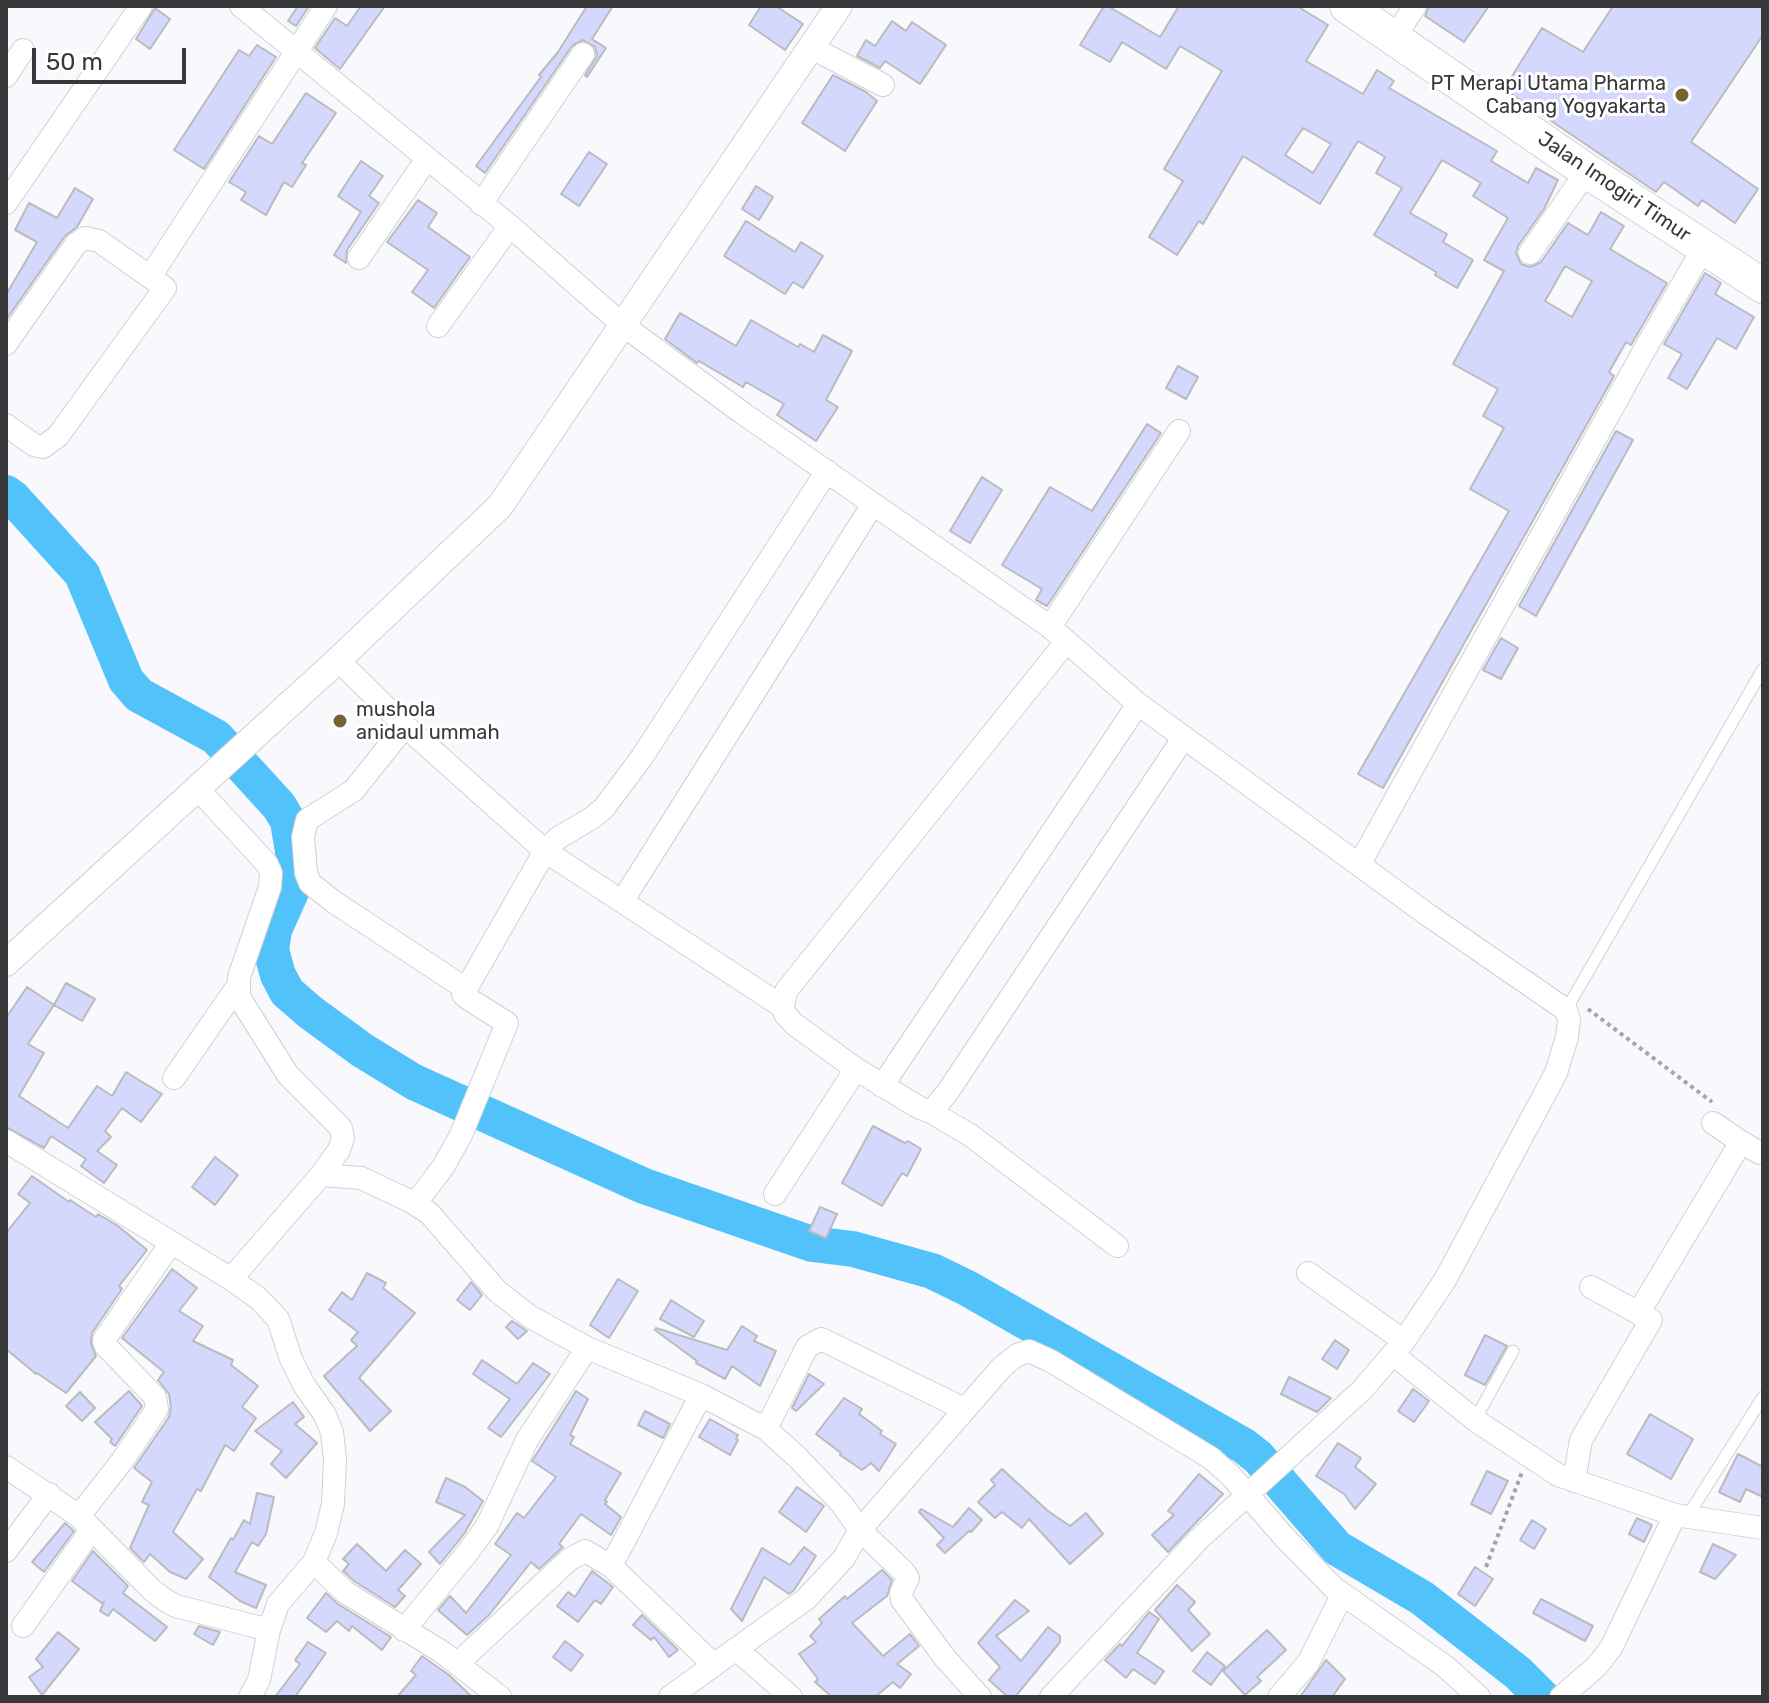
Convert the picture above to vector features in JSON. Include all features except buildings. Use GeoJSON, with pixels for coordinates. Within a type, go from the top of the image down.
{"type":"FeatureCollection","features":[{"type":"Feature","properties":{"kind":"main road","name":"Jalan Imogiri Timur"},"geometry":{"type":"LineString","coordinates":[[1347,6],[1587,171],[1763,286]]}},
{"type":"Feature","properties":{"kind":"street"},"geometry":{"type":"LineString","coordinates":[[9,193],[141,6]]}},
{"type":"Feature","properties":{"kind":"street"},"geometry":{"type":"LineString","coordinates":[[241,6],[510,226],[624,326],[741,412],[1058,634],[1138,704],[1359,865],[1569,1004],[1567,1037],[1556,1073],[1445,1280],[1399,1348],[1362,1390],[1199,1539],[1051,1697]]}},
{"type":"Feature","properties":{"kind":"street"},"geometry":{"type":"LineString","coordinates":[[150,277],[326,6]]}},
{"type":"Feature","properties":{"kind":"street"},"geometry":{"type":"LineString","coordinates":[[6,963],[338,660],[500,506],[839,6]]}},
{"type":"Feature","properties":{"kind":"street"},"geometry":{"type":"LineString","coordinates":[[1394,38],[1415,6]]}},
{"type":"Feature","properties":{"kind":"street"},"geometry":{"type":"LineString","coordinates":[[812,48],[883,85]]}},
{"type":"Feature","properties":{"kind":"street"},"geometry":{"type":"LineString","coordinates":[[6,76],[23,50]]}},
{"type":"Feature","properties":{"kind":"street"},"geometry":{"type":"LineString","coordinates":[[481,204],[583,54]]}},
{"type":"Feature","properties":{"kind":"street"},"geometry":{"type":"LineString","coordinates":[[359,258],[426,160]]}},
{"type":"Feature","properties":{"kind":"street"},"geometry":{"type":"LineString","coordinates":[[1530,253],[1587,171]]}},
{"type":"Feature","properties":{"kind":"street"},"geometry":{"type":"LineString","coordinates":[[438,326],[510,226]]}},
{"type":"Feature","properties":{"kind":"street"},"geometry":{"type":"LineString","coordinates":[[6,344],[76,244],[85,238],[99,241],[165,288],[58,436],[43,447],[34,445],[6,425]]}},
{"type":"Feature","properties":{"kind":"street"},"geometry":{"type":"LineString","coordinates":[[1359,865],[1704,247]]}},
{"type":"Feature","properties":{"kind":"street"},"geometry":{"type":"LineString","coordinates":[[1117,1246],[970,1135],[856,1069],[794,1024],[783,1007],[786,991],[1058,634],[1179,431]]}},
{"type":"Feature","properties":{"kind":"street"},"geometry":{"type":"LineString","coordinates":[[415,1204],[443,1167],[461,1135],[507,1023],[464,997],[466,989],[545,851],[558,838],[604,808],[642,757],[827,471]]}},
{"type":"Feature","properties":{"kind":"street"},"geometry":{"type":"LineString","coordinates":[[623,900],[873,504]]}},
{"type":"Feature","properties":{"kind":"street"},"geometry":{"type":"LineString","coordinates":[[338,660],[405,726],[545,851],[783,1007]]}},
{"type":"Feature","properties":{"kind":"street"},"geometry":{"type":"LineString","coordinates":[[882,1086],[1138,704]]}},
{"type":"Feature","properties":{"kind":"street"},"geometry":{"type":"LineString","coordinates":[[405,726],[354,790],[305,823],[306,873],[310,883],[334,902],[466,989]]}},
{"type":"Feature","properties":{"kind":"street"},"geometry":{"type":"LineString","coordinates":[[931,1112],[947,1093],[1184,737]]}},
{"type":"Feature","properties":{"kind":"street"},"geometry":{"type":"LineString","coordinates":[[174,1078],[237,987],[270,887],[271,873],[267,864],[203,784]]}},
{"type":"Feature","properties":{"kind":"street"},"geometry":{"type":"LineString","coordinates":[[231,1279],[321,1175],[342,1146],[341,1128],[288,1075],[245,1010],[237,987]]}},
{"type":"Feature","properties":{"kind":"street"},"geometry":{"type":"LineString","coordinates":[[775,1194],[856,1069]]}},
{"type":"Feature","properties":{"kind":"street"},"geometry":{"type":"LineString","coordinates":[[1639,1312],[1751,1148],[1713,1113]]}},
{"type":"Feature","properties":{"kind":"street"},"geometry":{"type":"LineString","coordinates":[[6,1141],[258,1298],[278,1319],[291,1359],[325,1415],[332,1432],[335,1460],[333,1504],[326,1533],[314,1562],[278,1604],[269,1630],[263,1665],[250,1697]]}},
{"type":"Feature","properties":{"kind":"street"},"geometry":{"type":"LineString","coordinates":[[321,1175],[361,1178],[415,1204],[443,1227],[481,1274],[529,1316],[587,1348],[701,1395],[766,1429],[824,1484],[860,1530],[904,1572],[908,1578],[901,1593],[902,1600],[945,1658],[980,1697]]}},
{"type":"Feature","properties":{"kind":"street"},"geometry":{"type":"LineString","coordinates":[[23,1626],[122,1461],[157,1409],[155,1397],[106,1346],[104,1340],[171,1243]]}},
{"type":"Feature","properties":{"kind":"street"},"geometry":{"type":"LineString","coordinates":[[1308,1273],[1399,1348],[1475,1420],[1558,1475],[1681,1516],[1763,1528]]}},
{"type":"Feature","properties":{"kind":"street"},"geometry":{"type":"LineString","coordinates":[[1574,1481],[1581,1440],[1651,1320],[1591,1287]]}},
{"type":"Feature","properties":{"kind":"street"},"geometry":{"type":"LineString","coordinates":[[766,1429],[807,1347],[821,1339],[964,1409]]}},
{"type":"Feature","properties":{"kind":"street"},"geometry":{"type":"LineString","coordinates":[[404,1630],[487,1526],[527,1440],[587,1348]]}},
{"type":"Feature","properties":{"kind":"street"},"geometry":{"type":"LineString","coordinates":[[670,1697],[785,1615],[828,1578],[860,1530],[964,1409],[1010,1359],[1023,1352],[1035,1352],[1211,1458],[1251,1491],[1285,1538],[1342,1595],[1446,1667],[1479,1697]]}},
{"type":"Feature","properties":{"kind":"street"},"geometry":{"type":"LineString","coordinates":[[611,1566],[701,1395]]}},
{"type":"Feature","properties":{"kind":"street"},"geometry":{"type":"LineString","coordinates":[[6,1467],[49,1494],[85,1522],[165,1600],[176,1606],[269,1630]]}},
{"type":"Feature","properties":{"kind":"street"},"geometry":{"type":"LineString","coordinates":[[6,1551],[49,1494]]}},
{"type":"Feature","properties":{"kind":"street"},"geometry":{"type":"LineString","coordinates":[[1566,1692],[1597,1666],[1611,1648],[1681,1516]]}},
{"type":"Feature","properties":{"kind":"street"},"geometry":{"type":"LineString","coordinates":[[458,1663],[570,1559],[581,1552],[590,1552],[611,1566],[714,1665]]}},
{"type":"Feature","properties":{"kind":"street"},"geometry":{"type":"LineString","coordinates":[[314,1562],[345,1592],[458,1663],[500,1697]]}},
{"type":"Feature","properties":{"kind":"street"},"geometry":{"type":"LineString","coordinates":[[1279,1697],[1308,1663],[1342,1595]]}},
{"type":"Feature","properties":{"kind":"street"},"geometry":{"type":"LineString","coordinates":[[736,1649],[791,1697]]}},
{"type":"Feature","properties":{"kind":"lane"},"geometry":{"type":"LineString","coordinates":[[1569,1004],[1763,669]]}},
{"type":"Feature","properties":{"kind":"lane"},"geometry":{"type":"LineString","coordinates":[[1475,1420],[1513,1351]]}},
{"type":"Feature","properties":{"kind":"lane"},"geometry":{"type":"LineString","coordinates":[[1681,1516],[1763,1397]]}},
{"type":"Feature","properties":{"kind":"path"},"geometry":{"type":"LineString","coordinates":[[1569,1004],[1713,1113]]}},
{"type":"Feature","properties":{"kind":"path"},"geometry":{"type":"LineString","coordinates":[[1486,1567],[1528,1455]]}},
{"type":"Feature","properties":{"kind":"waterway"},"geometry":{"type":"LineString","coordinates":[[6,493],[82,574],[126,680],[139,695],[216,737],[279,806],[288,821],[296,870],[291,892],[274,930],[271,950],[287,992],[310,1012],[362,1050],[414,1082],[644,1186],[812,1244],[853,1249],[932,1271],[967,1288],[1244,1446],[1258,1457],[1337,1548],[1422,1598],[1518,1673],[1542,1697]]}},
{"type":"Feature","properties":{"kind":"place","name":"PT Merapi Utama Pharma Cabang Yogyakarta"},"geometry":{"type":"Point","coordinates":[1682,95]}},
{"type":"Feature","properties":{"kind":"place","name":"mushola anidaul ummah"},"geometry":{"type":"Point","coordinates":[340,721]}}]}
